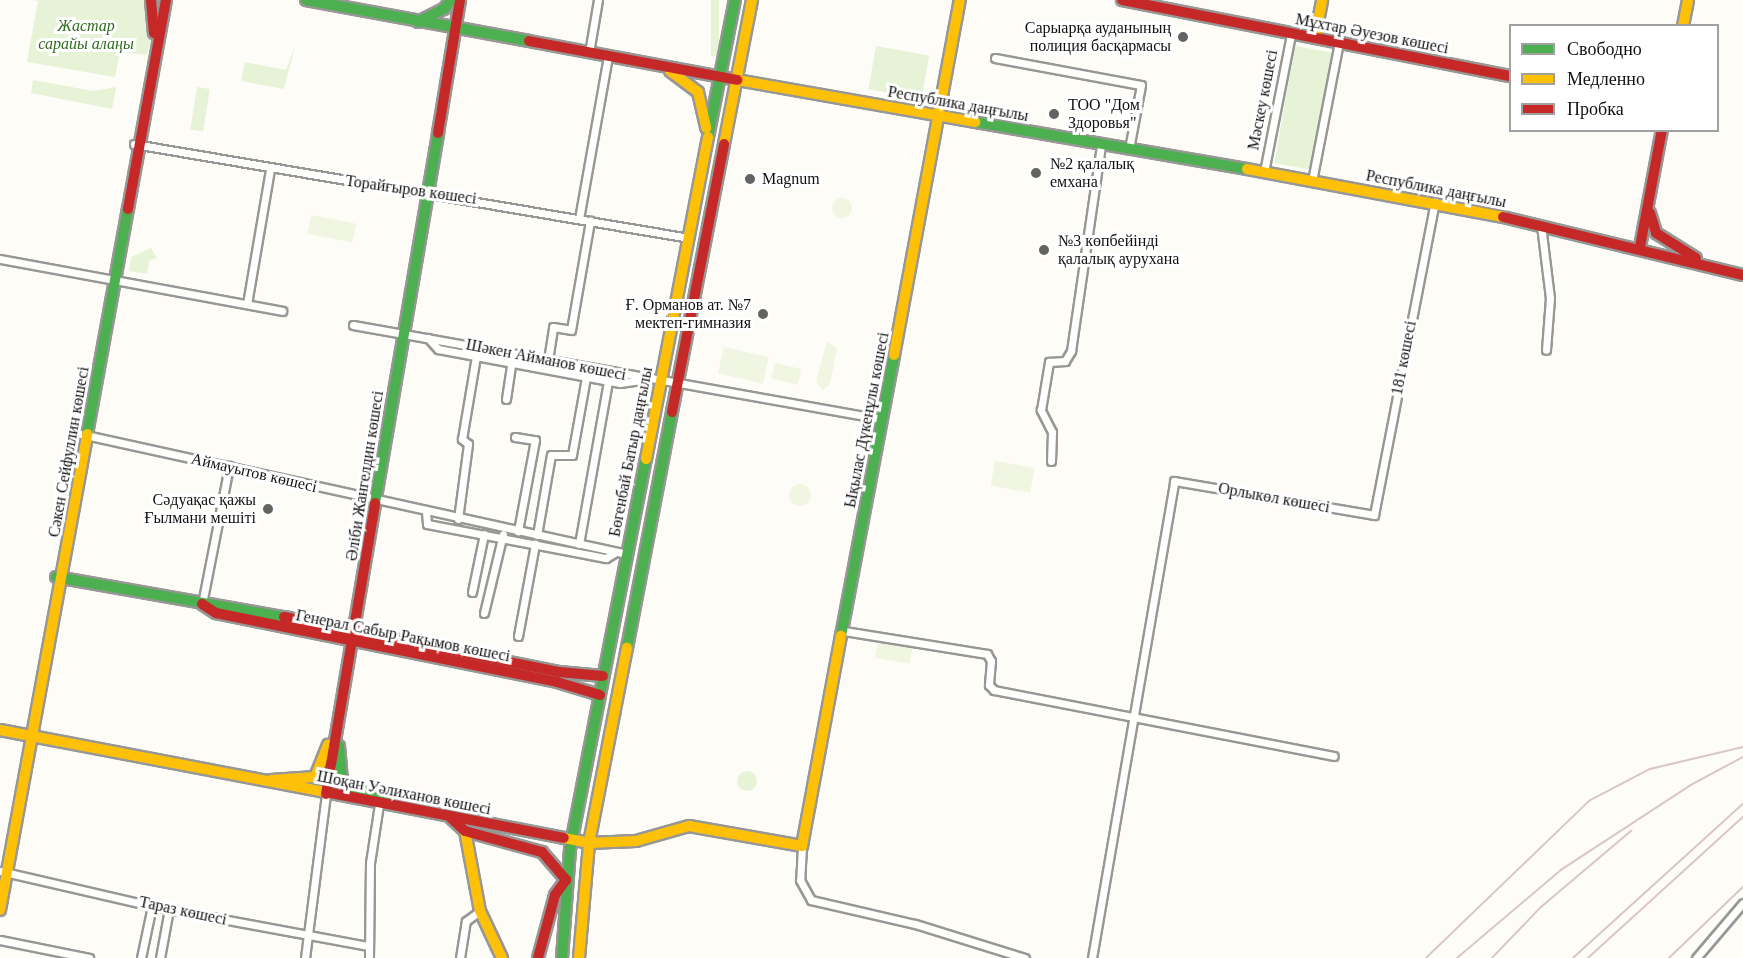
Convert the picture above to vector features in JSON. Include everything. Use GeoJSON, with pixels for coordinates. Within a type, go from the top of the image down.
{"type":"FeatureCollection","features":[{"type":"Feature","properties":{"kind":"main road"},"geometry":{"type":"LineString","coordinates":[[151,0],[154,33]]}},
{"type":"Feature","properties":{"kind":"main road","name":"Сәкен Сейфуллин көшесі"},"geometry":{"type":"LineString","coordinates":[[137,144],[160,0]]}},
{"type":"Feature","properties":{"kind":"main road","name":"Сәкен Сейфуллин көшесі"},"geometry":{"type":"LineString","coordinates":[[0,910],[2,871],[30,737],[137,144],[166,0]]}},
{"type":"Feature","properties":{"kind":"main road","name":"Республика даңғылы"},"geometry":{"type":"LineString","coordinates":[[306,0],[456,29],[589,49],[608,56],[668,69],[721,75],[736,80],[938,117],[1435,202],[1640,247],[1743,275]]}},
{"type":"Feature","properties":{"kind":"main road"},"geometry":{"type":"LineString","coordinates":[[418,22],[444,9],[451,0]]}},
{"type":"Feature","properties":{"kind":"main road","name":"Әліби Жангелдин көшесі"},"geometry":{"type":"LineString","coordinates":[[326,794],[460,0]]}},
{"type":"Feature","properties":{"kind":"main road","name":"Бөгенбай Батыр даңғылы"},"geometry":{"type":"LineString","coordinates":[[562,958],[566,880],[600,695],[621,553],[655,380],[688,238],[735,0]]}},
{"type":"Feature","properties":{"kind":"main road","name":"Бөгенбай Батыр даңғылы"},"geometry":{"type":"LineString","coordinates":[[579,958],[589,843],[676,383],[752,0]]}},
{"type":"Feature","properties":{"kind":"main road","name":"Ықылас Дүкенұлы көшесі"},"geometry":{"type":"LineString","coordinates":[[802,846],[844,631],[960,0]]}},
{"type":"Feature","properties":{"kind":"main road","name":"Мұхтар Әуезов көшесі"},"geometry":{"type":"LineString","coordinates":[[1122,0],[1509,75]]}},
{"type":"Feature","properties":{"kind":"main road"},"geometry":{"type":"LineString","coordinates":[[1315,37],[1322,0]]}},
{"type":"Feature","properties":{"kind":"main road"},"geometry":{"type":"LineString","coordinates":[[1683,24],[1688,0]]}},
{"type":"Feature","properties":{"kind":"main road"},"geometry":{"type":"LineString","coordinates":[[668,69],[698,92],[702,102],[706,148]]}},
{"type":"Feature","properties":{"kind":"main road"},"geometry":{"type":"LineString","coordinates":[[1640,247],[1662,132]]}},
{"type":"Feature","properties":{"kind":"main road"},"geometry":{"type":"LineString","coordinates":[[1650,198],[1650,219],[1656,233],[1712,267]]}},
{"type":"Feature","properties":{"kind":"main road","name":"Генерал Сабыр Рақымов көшесі"},"geometry":{"type":"LineString","coordinates":[[58,578],[202,604],[216,602],[354,637],[558,677],[600,695]]}},
{"type":"Feature","properties":{"kind":"main road","name":"Генерал Сабыр Рақымов көшесі"},"geometry":{"type":"LineString","coordinates":[[558,677],[603,676]]}},
{"type":"Feature","properties":{"kind":"main road"},"geometry":{"type":"LineString","coordinates":[[261,781],[315,777],[339,716]]}},
{"type":"Feature","properties":{"kind":"main road"},"geometry":{"type":"LineString","coordinates":[[339,716],[342,783],[396,807]]}},
{"type":"Feature","properties":{"kind":"main road","name":"Шоқан Уәлиханов көшесі"},"geometry":{"type":"LineString","coordinates":[[0,730],[589,843],[636,841],[689,826],[802,846]]}},
{"type":"Feature","properties":{"kind":"main road"},"geometry":{"type":"LineString","coordinates":[[451,818],[465,831],[542,852],[566,880],[555,895],[538,958]]}},
{"type":"Feature","properties":{"kind":"main road"},"geometry":{"type":"LineString","coordinates":[[465,831],[480,911],[502,958]]}},
{"type":"Feature","properties":{"kind":"street"},"geometry":{"type":"LineString","coordinates":[[589,49],[598,0]]}},
{"type":"Feature","properties":{"kind":"street","name":"Мәскеу көшесі"},"geometry":{"type":"LineString","coordinates":[[1264,172],[1290,34]]}},
{"type":"Feature","properties":{"kind":"street"},"geometry":{"type":"LineString","coordinates":[[1312,181],[1339,42]]}},
{"type":"Feature","properties":{"kind":"street"},"geometry":{"type":"LineString","coordinates":[[579,219],[608,56]]}},
{"type":"Feature","properties":{"kind":"street"},"geometry":{"type":"LineString","coordinates":[[995,58],[1141,85],[1129,149]]}},
{"type":"Feature","properties":{"kind":"street","name":"Торайғыров көшесі"},"geometry":{"type":"LineString","coordinates":[[137,144],[270,169],[688,238]]}},
{"type":"Feature","properties":{"kind":"street"},"geometry":{"type":"LineString","coordinates":[[1051,461],[1052,432],[1041,410],[1049,362],[1065,361],[1071,351],[1101,145]]}},
{"type":"Feature","properties":{"kind":"street"},"geometry":{"type":"LineString","coordinates":[[247,304],[270,169]]}},
{"type":"Feature","properties":{"kind":"street","name":"181 көшесі"},"geometry":{"type":"LineString","coordinates":[[1374,515],[1435,202]]}},
{"type":"Feature","properties":{"kind":"street"},"geometry":{"type":"LineString","coordinates":[[548,360],[553,327],[571,330],[590,221]]}},
{"type":"Feature","properties":{"kind":"street"},"geometry":{"type":"LineString","coordinates":[[1541,225],[1550,298],[1546,350]]}},
{"type":"Feature","properties":{"kind":"street"},"geometry":{"type":"LineString","coordinates":[[0,259],[282,311]]}},
{"type":"Feature","properties":{"kind":"street","name":"Шәкен Айманов көшесі"},"geometry":{"type":"LineString","coordinates":[[353,324],[882,419]]}},
{"type":"Feature","properties":{"kind":"street"},"geometry":{"type":"LineString","coordinates":[[428,338],[438,349],[586,377],[640,384],[655,380]]}},
{"type":"Feature","properties":{"kind":"street"},"geometry":{"type":"LineString","coordinates":[[506,399],[513,354]]}},
{"type":"Feature","properties":{"kind":"street"},"geometry":{"type":"LineString","coordinates":[[458,519],[468,444],[462,439],[476,356]]}},
{"type":"Feature","properties":{"kind":"street"},"geometry":{"type":"LineString","coordinates":[[537,535],[551,455],[572,455],[586,377]]}},
{"type":"Feature","properties":{"kind":"street"},"geometry":{"type":"LineString","coordinates":[[579,544],[608,381]]}},
{"type":"Feature","properties":{"kind":"street","name":"Аймауытов көшесі"},"geometry":{"type":"LineString","coordinates":[[84,435],[229,466],[376,502],[621,553]]}},
{"type":"Feature","properties":{"kind":"street"},"geometry":{"type":"LineString","coordinates":[[515,437],[535,440],[518,531]]}},
{"type":"Feature","properties":{"kind":"street"},"geometry":{"type":"LineString","coordinates":[[202,604],[229,466]]}},
{"type":"Feature","properties":{"kind":"street","name":"Орлыкөл көшесі"},"geometry":{"type":"LineString","coordinates":[[1132,716],[1174,481],[1374,515]]}},
{"type":"Feature","properties":{"kind":"street","name":"Аймауытов көшесі"},"geometry":{"type":"LineString","coordinates":[[426,512],[427,524],[606,558],[621,553]]}},
{"type":"Feature","properties":{"kind":"street"},"geometry":{"type":"LineString","coordinates":[[484,614],[505,529]]}},
{"type":"Feature","properties":{"kind":"street"},"geometry":{"type":"LineString","coordinates":[[472,592],[484,534]]}},
{"type":"Feature","properties":{"kind":"street"},"geometry":{"type":"LineString","coordinates":[[518,636],[535,544]]}},
{"type":"Feature","properties":{"kind":"street"},"geometry":{"type":"LineString","coordinates":[[844,631],[987,654],[991,661],[988,685],[994,690],[1334,756]]}},
{"type":"Feature","properties":{"kind":"street"},"geometry":{"type":"LineString","coordinates":[[1092,958],[1132,716]]}},
{"type":"Feature","properties":{"kind":"street","name":"Әліби Жангелдин көшесі"},"geometry":{"type":"LineString","coordinates":[[305,958],[326,794]]}},
{"type":"Feature","properties":{"kind":"street"},"geometry":{"type":"LineString","coordinates":[[369,958],[367,946],[370,863],[379,804]]}},
{"type":"Feature","properties":{"kind":"street"},"geometry":{"type":"LineString","coordinates":[[802,846],[800,880],[811,900],[915,924],[1025,958]]}},
{"type":"Feature","properties":{"kind":"street","name":"Тараз көшесі"},"geometry":{"type":"LineString","coordinates":[[2,871],[152,906],[367,946]]}},
{"type":"Feature","properties":{"kind":"street"},"geometry":{"type":"LineString","coordinates":[[1696,958],[1743,903]]}},
{"type":"Feature","properties":{"kind":"street"},"geometry":{"type":"LineString","coordinates":[[141,958],[152,906]]}},
{"type":"Feature","properties":{"kind":"street"},"geometry":{"type":"LineString","coordinates":[[160,958],[169,909]]}},
{"type":"Feature","properties":{"kind":"street"},"geometry":{"type":"LineString","coordinates":[[460,958],[466,921],[480,911]]}},
{"type":"Feature","properties":{"kind":"street"},"geometry":{"type":"LineString","coordinates":[[0,940],[89,958]]}},
{"type":"Feature","properties":{"kind":"green space","name":"Жастар сарайы алаңы"},"geometry":{"type":"Polygon","coordinates":[[[32,0],[160,0],[147,55],[120,52],[115,77],[27,62],[38,1],[32,0]]]}},
{"type":"Feature","properties":{"kind":"green space"},"geometry":{"type":"Polygon","coordinates":[[[711,0],[719,0],[719,56],[711,56],[711,0]]]}},
{"type":"Feature","properties":{"kind":"green space"},"geometry":{"type":"Polygon","coordinates":[[[295,46],[284,89],[241,81],[245,62],[286,70],[295,46]]]}},
{"type":"Feature","properties":{"kind":"green space"},"geometry":{"type":"Polygon","coordinates":[[[876,46],[929,55],[922,99],[868,89],[876,46]]]}},
{"type":"Feature","properties":{"kind":"green space"},"geometry":{"type":"Polygon","coordinates":[[[1295,46],[1334,53],[1314,170],[1274,163],[1295,46]]]}},
{"type":"Feature","properties":{"kind":"green space"},"geometry":{"type":"Polygon","coordinates":[[[33,80],[93,91],[116,87],[112,109],[31,93],[33,80]]]}},
{"type":"Feature","properties":{"kind":"green space"},"geometry":{"type":"Polygon","coordinates":[[[197,87],[210,89],[203,132],[190,129],[197,87]]]}},
{"type":"Feature","properties":{"kind":"green space"},"geometry":{"type":"Polygon","coordinates":[[[842,198],[849,201],[852,208],[849,215],[842,218],[835,215],[832,208],[835,201],[842,198]]]}},
{"type":"Feature","properties":{"kind":"green space"},"geometry":{"type":"Polygon","coordinates":[[[311,215],[356,224],[353,242],[307,234],[311,215]]]}},
{"type":"Feature","properties":{"kind":"green space"},"geometry":{"type":"Polygon","coordinates":[[[151,248],[157,258],[149,261],[147,274],[129,271],[131,257],[151,248]]]}},
{"type":"Feature","properties":{"kind":"green space"},"geometry":{"type":"Polygon","coordinates":[[[827,341],[837,348],[830,384],[823,390],[816,382],[827,341]]]}},
{"type":"Feature","properties":{"kind":"green space"},"geometry":{"type":"Polygon","coordinates":[[[724,347],[769,357],[763,384],[718,373],[724,347]]]}},
{"type":"Feature","properties":{"kind":"green space"},"geometry":{"type":"Polygon","coordinates":[[[775,363],[801,369],[798,385],[771,379],[775,363]]]}},
{"type":"Feature","properties":{"kind":"green space"},"geometry":{"type":"Polygon","coordinates":[[[995,461],[1034,468],[1030,493],[991,486],[995,461]]]}},
{"type":"Feature","properties":{"kind":"green space"},"geometry":{"type":"Polygon","coordinates":[[[800,484],[810,491],[811,495],[804,505],[800,506],[790,499],[789,495],[796,485],[800,484]]]}},
{"type":"Feature","properties":{"kind":"green space"},"geometry":{"type":"Polygon","coordinates":[[[878,641],[912,647],[910,664],[875,658],[878,641]]]}},
{"type":"Feature","properties":{"kind":"green space"},"geometry":{"type":"Polygon","coordinates":[[[743,771],[751,771],[757,777],[757,785],[751,791],[743,791],[737,785],[737,777],[743,771]]]}},
{"type":"Feature","properties":{"kind":"railway"},"geometry":{"type":"LineString","coordinates":[[1426,958],[1589,801],[1650,769],[1743,747]]}},
{"type":"Feature","properties":{"kind":"railway"},"geometry":{"type":"LineString","coordinates":[[1457,958],[1561,870],[1691,785],[1743,757]]}},
{"type":"Feature","properties":{"kind":"railway"},"geometry":{"type":"LineString","coordinates":[[1573,958],[1743,804]]}},
{"type":"Feature","properties":{"kind":"railway"},"geometry":{"type":"LineString","coordinates":[[1588,958],[1743,817]]}},
{"type":"Feature","properties":{"kind":"railway"},"geometry":{"type":"LineString","coordinates":[[1492,958],[1541,907],[1631,831]]}},
{"type":"Feature","properties":{"kind":"railway"},"geometry":{"type":"LineString","coordinates":[[1669,958],[1743,887]]}},
{"type":"Feature","properties":{"kind":"traffic: fast"},"geometry":{"type":"LineString","coordinates":[[306,0],[529,41]]}},
{"type":"Feature","properties":{"kind":"traffic: fast"},"geometry":{"type":"LineString","coordinates":[[418,22],[444,9],[451,0]]}},
{"type":"Feature","properties":{"kind":"traffic: fast"},"geometry":{"type":"LineString","coordinates":[[708,137],[735,0]]}},
{"type":"Feature","properties":{"kind":"traffic: fast"},"geometry":{"type":"LineString","coordinates":[[975,122],[1247,169]]}},
{"type":"Feature","properties":{"kind":"traffic: fast"},"geometry":{"type":"LineString","coordinates":[[375,503],[438,133]]}},
{"type":"Feature","properties":{"kind":"traffic: fast"},"geometry":{"type":"LineString","coordinates":[[87,434],[128,209]]}},
{"type":"Feature","properties":{"kind":"traffic: fast"},"geometry":{"type":"LineString","coordinates":[[841,636],[894,355]]}},
{"type":"Feature","properties":{"kind":"traffic: fast"},"geometry":{"type":"LineString","coordinates":[[627,648],[672,412]]}},
{"type":"Feature","properties":{"kind":"traffic: fast"},"geometry":{"type":"LineString","coordinates":[[562,958],[570,849],[646,459]]}},
{"type":"Feature","properties":{"kind":"traffic: fast"},"geometry":{"type":"LineString","coordinates":[[56,577],[284,617]]}},
{"type":"Feature","properties":{"kind":"traffic: fast"},"geometry":{"type":"LineString","coordinates":[[339,746],[342,783],[389,803]]}},
{"type":"Feature","properties":{"kind":"traffic: slow"},"geometry":{"type":"LineString","coordinates":[[724,144],[752,0]]}},
{"type":"Feature","properties":{"kind":"traffic: slow"},"geometry":{"type":"LineString","coordinates":[[894,355],[960,0]]}},
{"type":"Feature","properties":{"kind":"traffic: slow"},"geometry":{"type":"LineString","coordinates":[[1315,37],[1322,0]]}},
{"type":"Feature","properties":{"kind":"traffic: slow"},"geometry":{"type":"LineString","coordinates":[[1683,24],[1688,0]]}},
{"type":"Feature","properties":{"kind":"traffic: slow"},"geometry":{"type":"LineString","coordinates":[[670,71],[698,92],[706,128]]}},
{"type":"Feature","properties":{"kind":"traffic: slow"},"geometry":{"type":"LineString","coordinates":[[737,80],[975,122]]}},
{"type":"Feature","properties":{"kind":"traffic: slow"},"geometry":{"type":"LineString","coordinates":[[646,459],[708,137]]}},
{"type":"Feature","properties":{"kind":"traffic: slow"},"geometry":{"type":"LineString","coordinates":[[1247,169],[1503,217]]}},
{"type":"Feature","properties":{"kind":"traffic: slow"},"geometry":{"type":"LineString","coordinates":[[0,910],[87,434]]}},
{"type":"Feature","properties":{"kind":"traffic: slow"},"geometry":{"type":"LineString","coordinates":[[564,838],[589,843],[636,841],[689,826],[802,846],[841,636]]}},
{"type":"Feature","properties":{"kind":"traffic: slow"},"geometry":{"type":"LineString","coordinates":[[579,958],[589,843],[627,648]]}},
{"type":"Feature","properties":{"kind":"traffic: slow"},"geometry":{"type":"LineString","coordinates":[[0,730],[331,793]]}},
{"type":"Feature","properties":{"kind":"traffic: slow"},"geometry":{"type":"LineString","coordinates":[[271,780],[315,777],[328,744]]}},
{"type":"Feature","properties":{"kind":"traffic: slow"},"geometry":{"type":"LineString","coordinates":[[465,831],[480,911],[502,958]]}},
{"type":"Feature","properties":{"kind":"traffic: jam"},"geometry":{"type":"LineString","coordinates":[[151,0],[154,33]]}},
{"type":"Feature","properties":{"kind":"traffic: jam"},"geometry":{"type":"LineString","coordinates":[[128,209],[166,0]]}},
{"type":"Feature","properties":{"kind":"traffic: jam"},"geometry":{"type":"LineString","coordinates":[[438,133],[460,0]]}},
{"type":"Feature","properties":{"kind":"traffic: jam"},"geometry":{"type":"LineString","coordinates":[[1122,0],[1509,76]]}},
{"type":"Feature","properties":{"kind":"traffic: jam"},"geometry":{"type":"LineString","coordinates":[[529,41],[737,80]]}},
{"type":"Feature","properties":{"kind":"traffic: jam"},"geometry":{"type":"LineString","coordinates":[[1640,247],[1662,132]]}},
{"type":"Feature","properties":{"kind":"traffic: jam"},"geometry":{"type":"LineString","coordinates":[[672,412],[724,144]]}},
{"type":"Feature","properties":{"kind":"traffic: jam"},"geometry":{"type":"LineString","coordinates":[[1650,213],[1656,233],[1696,258]]}},
{"type":"Feature","properties":{"kind":"traffic: jam"},"geometry":{"type":"LineString","coordinates":[[1503,217],[1743,275]]}},
{"type":"Feature","properties":{"kind":"traffic: jam"},"geometry":{"type":"LineString","coordinates":[[326,794],[375,503]]}},
{"type":"Feature","properties":{"kind":"traffic: jam"},"geometry":{"type":"LineString","coordinates":[[202,604],[216,613],[557,682],[600,695]]}},
{"type":"Feature","properties":{"kind":"traffic: jam"},"geometry":{"type":"LineString","coordinates":[[284,617],[559,672],[603,676]]}},
{"type":"Feature","properties":{"kind":"traffic: jam"},"geometry":{"type":"LineString","coordinates":[[331,793],[564,838]]}},
{"type":"Feature","properties":{"kind":"traffic: jam"},"geometry":{"type":"LineString","coordinates":[[451,818],[465,831],[542,852],[566,880]]}},
{"type":"Feature","properties":{"kind":"traffic: jam"},"geometry":{"type":"LineString","coordinates":[[538,958],[555,895],[566,880]]}},
{"type":"Feature","properties":{"kind":"place","name":"Сарыарқа ауданының полиция басқармасы"},"geometry":{"type":"Point","coordinates":[1183,37]}},
{"type":"Feature","properties":{"kind":"place","name":"ТОО \"Дом Здоровья\""},"geometry":{"type":"Point","coordinates":[1054,114]}},
{"type":"Feature","properties":{"kind":"place","name":"№2 қалалық емхана"},"geometry":{"type":"Point","coordinates":[1036,173]}},
{"type":"Feature","properties":{"kind":"place","name":"Magnum"},"geometry":{"type":"Point","coordinates":[750,179]}},
{"type":"Feature","properties":{"kind":"place","name":"№3 көпбейінді қалалық аурухана"},"geometry":{"type":"Point","coordinates":[1044,250]}},
{"type":"Feature","properties":{"kind":"place","name":"Ғ. Орманов ат. №7 мектеп-гимназия"},"geometry":{"type":"Point","coordinates":[763,314]}},
{"type":"Feature","properties":{"kind":"place","name":"Сәдуақас қажы Ғылмани мешіті"},"geometry":{"type":"Point","coordinates":[268,509]}}]}
